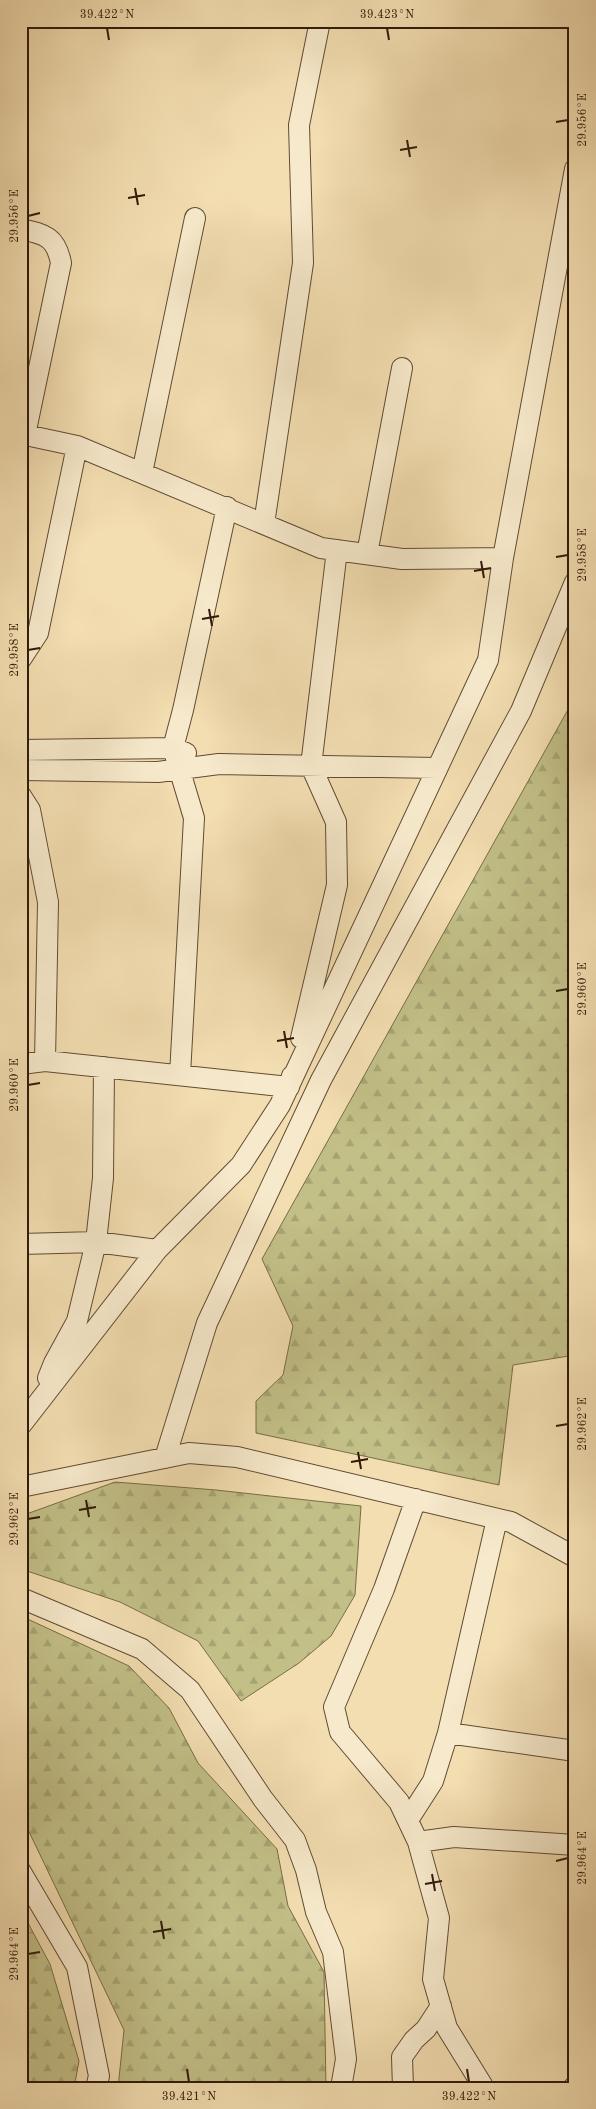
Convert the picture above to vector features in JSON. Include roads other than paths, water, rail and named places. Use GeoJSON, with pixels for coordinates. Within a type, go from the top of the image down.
{"type":"FeatureCollection","features":[{"type":"Feature","properties":{"kind":"street"},"geometry":{"type":"LineString","coordinates":[[264,524],[303,263],[299,125],[320,21]]}},
{"type":"Feature","properties":{"kind":"street"},"geometry":{"type":"LineString","coordinates":[[21,1425],[157,1250],[241,1165],[280,1105],[488,660],[503,558],[575,169]]}},
{"type":"Feature","properties":{"kind":"street"},"geometry":{"type":"LineString","coordinates":[[142,473],[195,218]]}},
{"type":"Feature","properties":{"kind":"street"},"geometry":{"type":"LineString","coordinates":[[21,229],[42,234],[58,247],[60,263],[23,435],[77,446],[321,548],[402,559],[503,558]]}},
{"type":"Feature","properties":{"kind":"street"},"geometry":{"type":"LineString","coordinates":[[367,554],[402,368]]}},
{"type":"Feature","properties":{"kind":"street"},"geometry":{"type":"LineString","coordinates":[[21,659],[30,635],[77,446]]}},
{"type":"Feature","properties":{"kind":"street"},"geometry":{"type":"LineString","coordinates":[[180,1075],[194,818],[173,748],[227,508]]}},
{"type":"Feature","properties":{"kind":"street"},"geometry":{"type":"LineString","coordinates":[[289,1087],[317,978],[337,886],[336,822],[311,766],[337,550]]}},
{"type":"Feature","properties":{"kind":"street"},"geometry":{"type":"LineString","coordinates":[[165,1458],[207,1323],[321,1080],[521,711],[575,582]]}},
{"type":"Feature","properties":{"kind":"street"},"geometry":{"type":"LineString","coordinates":[[21,750],[173,748],[219,764]]}},
{"type":"Feature","properties":{"kind":"street"},"geometry":{"type":"LineString","coordinates":[[21,770],[158,772],[219,764],[437,768]]}},
{"type":"Feature","properties":{"kind":"street"},"geometry":{"type":"LineString","coordinates":[[21,796],[30,810],[48,902],[45,1061]]}},
{"type":"Feature","properties":{"kind":"street"},"geometry":{"type":"LineString","coordinates":[[21,1064],[45,1061],[289,1087]]}},
{"type":"Feature","properties":{"kind":"street"},"geometry":{"type":"LineString","coordinates":[[37,1406],[54,1363],[77,1321],[96,1242],[103,1178],[104,1067]]}},
{"type":"Feature","properties":{"kind":"street"},"geometry":{"type":"LineString","coordinates":[[21,1244],[96,1242],[157,1250]]}},
{"type":"Feature","properties":{"kind":"street"},"geometry":{"type":"LineString","coordinates":[[21,1486],[189,1453],[237,1457],[511,1522],[575,1557]]}},
{"type":"Feature","properties":{"kind":"street"},"geometry":{"type":"LineString","coordinates":[[416,1499],[384,1589],[334,1707],[340,1732],[399,1802],[418,1842],[439,1918],[433,1979],[440,2006],[447,2028],[484,2088]]}},
{"type":"Feature","properties":{"kind":"street"},"geometry":{"type":"LineString","coordinates":[[408,1820],[433,1781],[448,1733],[497,1519]]}},
{"type":"Feature","properties":{"kind":"street"},"geometry":{"type":"LineString","coordinates":[[21,1598],[142,1649],[190,1690],[263,1799],[295,1840],[306,1870],[316,1912],[333,1952],[346,2058],[341,2088]]}},
{"type":"Feature","properties":{"kind":"street"},"geometry":{"type":"LineString","coordinates":[[448,1733],[575,1751]]}},
{"type":"Feature","properties":{"kind":"street"},"geometry":{"type":"LineString","coordinates":[[418,1842],[454,1837],[574,1848]]}},
{"type":"Feature","properties":{"kind":"street"},"geometry":{"type":"LineString","coordinates":[[21,1872],[77,1968],[99,2076],[96,2088]]}},
{"type":"Feature","properties":{"kind":"street"},"geometry":{"type":"LineString","coordinates":[[403,2088],[402,2056],[414,2040],[426,2029],[440,2006]]}}]}
